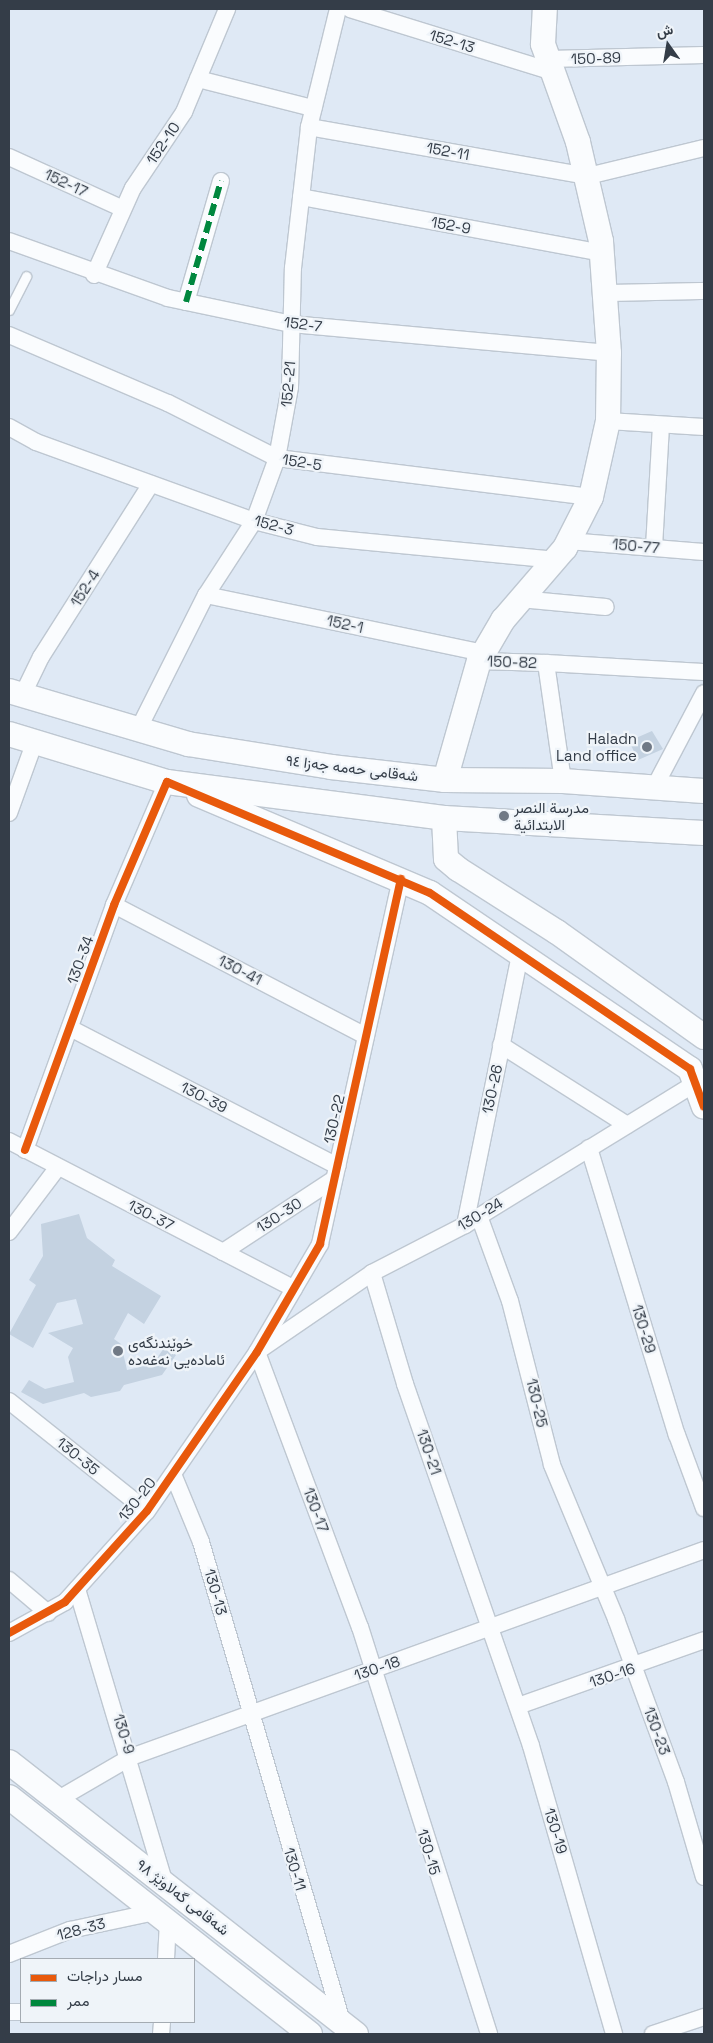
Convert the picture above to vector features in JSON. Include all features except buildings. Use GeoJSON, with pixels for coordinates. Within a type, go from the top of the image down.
{"type":"FeatureCollection","features":[{"type":"Feature","properties":{"kind":"main road"},"geometry":{"type":"LineString","coordinates":[[445,780],[481,657],[520,599],[568,541],[591,497],[608,421],[609,353],[602,253],[588,176],[543,44],[545,9]]}},
{"type":"Feature","properties":{"kind":"main road","name":"شەقامی حەمە جەزا ٩٤"},"geometry":{"type":"LineString","coordinates":[[16,692],[197,746],[445,780],[563,781],[704,791]]}},
{"type":"Feature","properties":{"kind":"main road"},"geometry":{"type":"LineString","coordinates":[[9,734],[167,782],[401,879],[430,893],[690,1069],[700,1080],[704,1107]]}},
{"type":"Feature","properties":{"kind":"main road"},"geometry":{"type":"LineString","coordinates":[[167,782],[444,818],[704,833]]}},
{"type":"Feature","properties":{"kind":"main road"},"geometry":{"type":"LineString","coordinates":[[444,818],[446,859],[458,869],[557,932],[704,1037]]}},
{"type":"Feature","properties":{"kind":"main road","name":"شەقامی گەلاوێژ ٩٨"},"geometry":{"type":"LineString","coordinates":[[9,1762],[164,1881],[350,2030]]}},
{"type":"Feature","properties":{"kind":"main road","name":"شەقامی گەلاوێژ ٩٨"},"geometry":{"type":"LineString","coordinates":[[9,1797],[310,2034]]}},
{"type":"Feature","properties":{"kind":"street","name":"152-10"},"geometry":{"type":"LineString","coordinates":[[94,274],[123,209],[184,112],[227,9]]}},
{"type":"Feature","properties":{"kind":"street","name":"152-21"},"geometry":{"type":"LineString","coordinates":[[138,728],[206,595],[254,521],[277,458],[290,387],[291,324],[301,198],[309,127],[338,9]]}},
{"type":"Feature","properties":{"kind":"street","name":"152-13"},"geometry":{"type":"LineString","coordinates":[[350,9],[551,66]]}},
{"type":"Feature","properties":{"kind":"street","name":"150-89"},"geometry":{"type":"LineString","coordinates":[[551,66],[704,55]]}},
{"type":"Feature","properties":{"kind":"street"},"geometry":{"type":"LineString","coordinates":[[198,79],[313,108]]}},
{"type":"Feature","properties":{"kind":"street","name":"152-11"},"geometry":{"type":"LineString","coordinates":[[309,127],[588,176]]}},
{"type":"Feature","properties":{"kind":"street"},"geometry":{"type":"LineString","coordinates":[[588,176],[704,148]]}},
{"type":"Feature","properties":{"kind":"street","name":"152-17"},"geometry":{"type":"LineString","coordinates":[[9,157],[123,209]]}},
{"type":"Feature","properties":{"kind":"street"},"geometry":{"type":"LineString","coordinates":[[186,302],[221,181]]}},
{"type":"Feature","properties":{"kind":"street","name":"152-9"},"geometry":{"type":"LineString","coordinates":[[301,198],[602,253]]}},
{"type":"Feature","properties":{"kind":"street","name":"152-7"},"geometry":{"type":"LineString","coordinates":[[9,241],[94,274],[186,302],[291,324],[609,353]]}},
{"type":"Feature","properties":{"kind":"street"},"geometry":{"type":"LineString","coordinates":[[606,293],[704,290]]}},
{"type":"Feature","properties":{"kind":"street","name":"152-5"},"geometry":{"type":"LineString","coordinates":[[9,335],[168,402],[277,458],[591,497]]}},
{"type":"Feature","properties":{"kind":"street"},"geometry":{"type":"LineString","coordinates":[[608,421],[661,426],[704,427]]}},
{"type":"Feature","properties":{"kind":"street"},"geometry":{"type":"LineString","coordinates":[[654,547],[661,426]]}},
{"type":"Feature","properties":{"kind":"street","name":"152-3"},"geometry":{"type":"LineString","coordinates":[[9,427],[36,442],[254,521],[317,537],[554,560]]}},
{"type":"Feature","properties":{"kind":"street","name":"152-4"},"geometry":{"type":"LineString","coordinates":[[16,692],[41,657],[151,484]]}},
{"type":"Feature","properties":{"kind":"street","name":"150-77"},"geometry":{"type":"LineString","coordinates":[[568,541],[704,552]]}},
{"type":"Feature","properties":{"kind":"street","name":"152-1"},"geometry":{"type":"LineString","coordinates":[[206,595],[481,657]]}},
{"type":"Feature","properties":{"kind":"street"},"geometry":{"type":"LineString","coordinates":[[520,599],[606,607]]}},
{"type":"Feature","properties":{"kind":"street","name":"150-82"},"geometry":{"type":"LineString","coordinates":[[481,657],[546,663],[563,781]]}},
{"type":"Feature","properties":{"kind":"street"},"geometry":{"type":"LineString","coordinates":[[546,663],[704,672]]}},
{"type":"Feature","properties":{"kind":"street"},"geometry":{"type":"LineString","coordinates":[[654,788],[704,693]]}},
{"type":"Feature","properties":{"kind":"street"},"geometry":{"type":"LineString","coordinates":[[9,813],[35,741]]}},
{"type":"Feature","properties":{"kind":"street","name":"130-34"},"geometry":{"type":"LineString","coordinates":[[25,1150],[114,905],[167,782]]}},
{"type":"Feature","properties":{"kind":"street","name":"130-22"},"geometry":{"type":"LineString","coordinates":[[257,1352],[320,1244],[401,879]]}},
{"type":"Feature","properties":{"kind":"street","name":"130-41"},"geometry":{"type":"LineString","coordinates":[[114,905],[366,1036]]}},
{"type":"Feature","properties":{"kind":"street","name":"130-26"},"geometry":{"type":"LineString","coordinates":[[465,1225],[520,954]]}},
{"type":"Feature","properties":{"kind":"street","name":"130-39"},"geometry":{"type":"LineString","coordinates":[[70,1028],[336,1172]]}},
{"type":"Feature","properties":{"kind":"street"},"geometry":{"type":"LineString","coordinates":[[501,1045],[627,1125]]}},
{"type":"Feature","properties":{"kind":"street","name":"130-24"},"geometry":{"type":"LineString","coordinates":[[257,1352],[372,1273],[465,1225],[700,1080]]}},
{"type":"Feature","properties":{"kind":"street","name":"130-37"},"geometry":{"type":"LineString","coordinates":[[9,1142],[294,1289]]}},
{"type":"Feature","properties":{"kind":"street","name":"130-29"},"geometry":{"type":"LineString","coordinates":[[589,1148],[677,1435],[704,1508]]}},
{"type":"Feature","properties":{"kind":"street"},"geometry":{"type":"LineString","coordinates":[[9,1232],[58,1167]]}},
{"type":"Feature","properties":{"kind":"street","name":"130-30"},"geometry":{"type":"LineString","coordinates":[[223,1252],[336,1172]]}},
{"type":"Feature","properties":{"kind":"street","name":"130-25"},"geometry":{"type":"LineString","coordinates":[[479,1216],[510,1301],[552,1465],[602,1587]]}},
{"type":"Feature","properties":{"kind":"street","name":"130-21"},"geometry":{"type":"LineString","coordinates":[[372,1273],[405,1384],[492,1629]]}},
{"type":"Feature","properties":{"kind":"street","name":"130-20"},"geometry":{"type":"LineString","coordinates":[[9,1633],[48,1613],[77,1589],[147,1511],[257,1352]]}},
{"type":"Feature","properties":{"kind":"street","name":"130-17"},"geometry":{"type":"LineString","coordinates":[[257,1352],[374,1669]]}},
{"type":"Feature","properties":{"kind":"street","name":"130-35"},"geometry":{"type":"LineString","coordinates":[[9,1401],[147,1511]]}},
{"type":"Feature","properties":{"kind":"street","name":"130-13"},"geometry":{"type":"LineString","coordinates":[[173,1474],[201,1542],[249,1712]]}},
{"type":"Feature","properties":{"kind":"street","name":"130-18"},"geometry":{"type":"LineString","coordinates":[[57,1800],[131,1757],[249,1712],[492,1629],[704,1550]]}},
{"type":"Feature","properties":{"kind":"street"},"geometry":{"type":"LineString","coordinates":[[9,1580],[48,1613]]}},
{"type":"Feature","properties":{"kind":"street","name":"130-23"},"geometry":{"type":"LineString","coordinates":[[602,1587],[634,1668],[704,1877]]}},
{"type":"Feature","properties":{"kind":"street","name":"130-9"},"geometry":{"type":"LineString","coordinates":[[77,1589],[131,1757],[164,1881]]}},
{"type":"Feature","properties":{"kind":"street","name":"130-19"},"geometry":{"type":"LineString","coordinates":[[492,1629],[518,1706],[614,2034]]}},
{"type":"Feature","properties":{"kind":"street","name":"130-16"},"geometry":{"type":"LineString","coordinates":[[518,1706],[634,1668],[704,1640]]}},
{"type":"Feature","properties":{"kind":"street","name":"130-15"},"geometry":{"type":"LineString","coordinates":[[374,1669],[488,2034]]}},
{"type":"Feature","properties":{"kind":"street","name":"130-11"},"geometry":{"type":"LineString","coordinates":[[249,1712],[350,2030]]}},
{"type":"Feature","properties":{"kind":"street"},"geometry":{"type":"LineString","coordinates":[[161,1917],[166,1958]]}},
{"type":"Feature","properties":{"kind":"street","name":"128-33"},"geometry":{"type":"LineString","coordinates":[[9,1954],[70,1930],[161,1917]]}},
{"type":"Feature","properties":{"kind":"street"},"geometry":{"type":"LineString","coordinates":[[652,2034],[704,2017]]}},
{"type":"Feature","properties":{"kind":"lane"},"geometry":{"type":"LineString","coordinates":[[9,310],[26,276]]}},
{"type":"Feature","properties":{"kind":"marked path"},"geometry":{"type":"LineString","coordinates":[[186,302],[221,181]]}},
{"type":"Feature","properties":{"kind":"cycle path"},"geometry":{"type":"LineString","coordinates":[[25,1150],[114,905],[167,782],[430,893],[690,1069],[704,1107]]}},
{"type":"Feature","properties":{"kind":"cycle path"},"geometry":{"type":"LineString","coordinates":[[9,1633],[65,1602],[147,1511],[257,1352],[320,1244],[401,879]]}},
{"type":"Feature","properties":{"kind":"place","name":"Haladn Land office"},"geometry":{"type":"Point","coordinates":[647,747]}},
{"type":"Feature","properties":{"kind":"place","name":"مدرسة النصر الابتدائية"},"geometry":{"type":"Point","coordinates":[504,816]}},
{"type":"Feature","properties":{"kind":"place","name":"خوێندنگەی ئامادەیی نەغەدە"},"geometry":{"type":"Point","coordinates":[118,1351]}}]}
